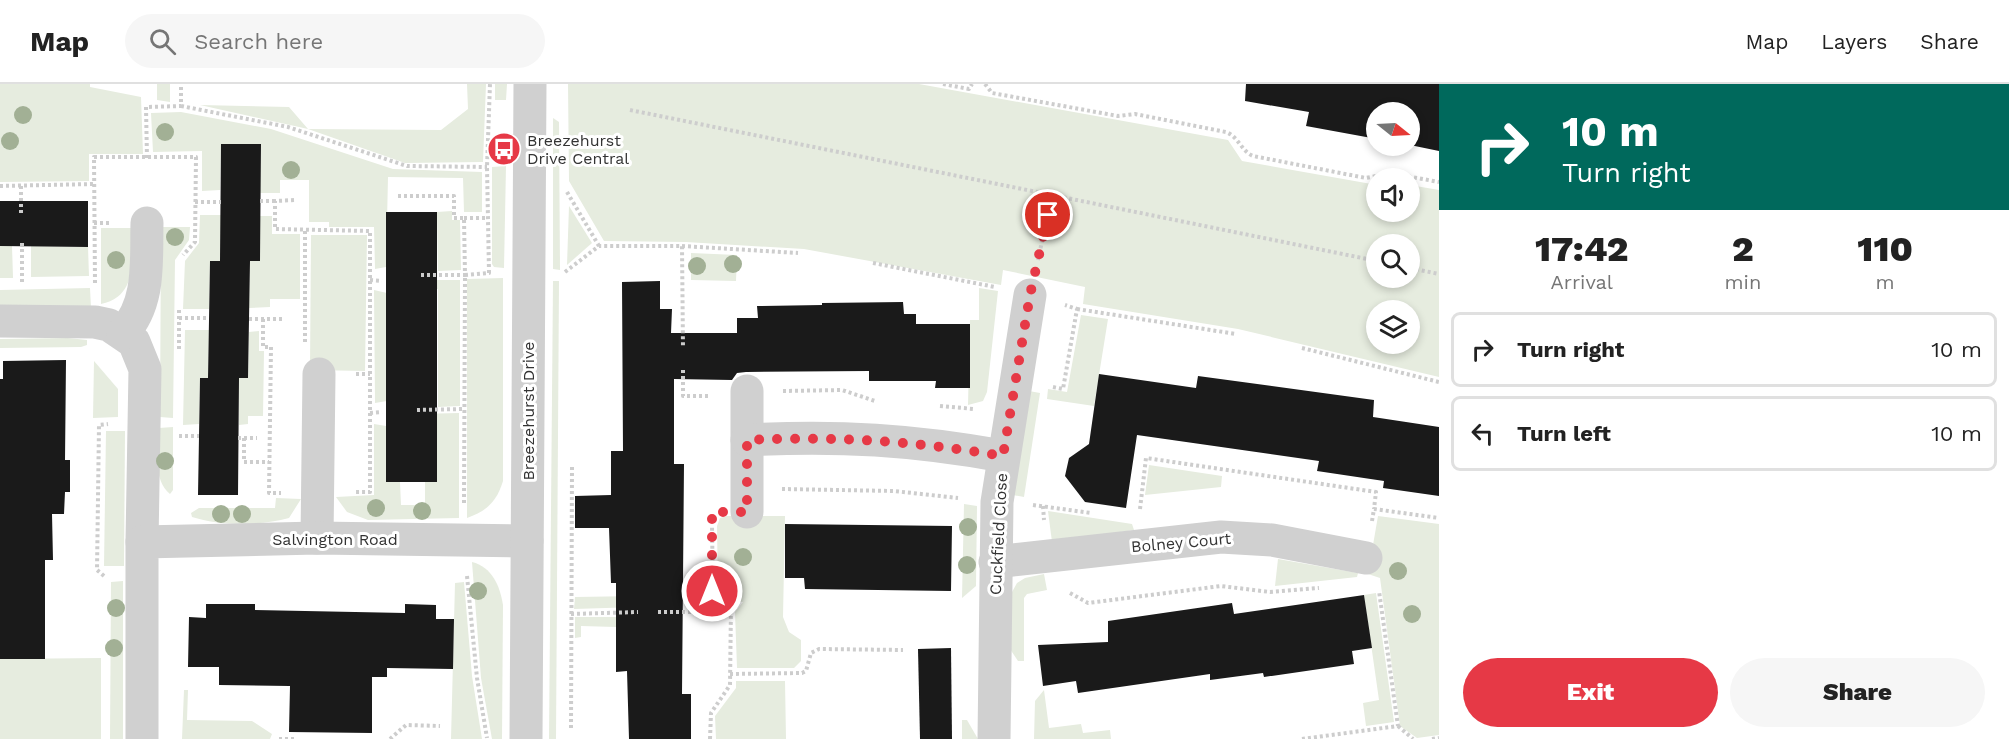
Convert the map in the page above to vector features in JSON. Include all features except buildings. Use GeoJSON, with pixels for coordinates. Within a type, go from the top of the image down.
{"type":"FeatureCollection","features":[{"type":"Feature","properties":{"kind":"street","name":"Breezehurst Drive"},"geometry":{"type":"LineString","coordinates":[[526,739],[530,84]]}},
{"type":"Feature","properties":{"kind":"street"},"geometry":{"type":"LineString","coordinates":[[123,333],[137,314],[146,285],[147,223]]}},
{"type":"Feature","properties":{"kind":"street","name":"Cuckfield Close"},"geometry":{"type":"LineString","coordinates":[[994,739],[995,562],[1003,456],[1030,295]]}},
{"type":"Feature","properties":{"kind":"street"},"geometry":{"type":"LineString","coordinates":[[0,321],[95,321],[123,333],[134,342],[145,369],[142,739]]}},
{"type":"Feature","properties":{"kind":"street"},"geometry":{"type":"LineString","coordinates":[[312,363],[317,538]]}},
{"type":"Feature","properties":{"kind":"street"},"geometry":{"type":"LineString","coordinates":[[747,391],[747,512]]}},
{"type":"Feature","properties":{"kind":"street"},"geometry":{"type":"LineString","coordinates":[[747,440],[877,439],[922,442],[1003,456]]}},
{"type":"Feature","properties":{"kind":"street","name":"Bolney Court"},"geometry":{"type":"LineString","coordinates":[[995,562],[1221,537],[1272,540],[1371,572]]}},
{"type":"Feature","properties":{"kind":"street","name":"Salvington Road"},"geometry":{"type":"LineString","coordinates":[[142,542],[317,538],[464,538],[527,541]]}},
{"type":"Feature","properties":{"kind":"path"},"geometry":{"type":"LineString","coordinates":[[181,84],[181,106]]}},
{"type":"Feature","properties":{"kind":"path"},"geometry":{"type":"LineString","coordinates":[[489,273],[487,167],[490,84]]}},
{"type":"Feature","properties":{"kind":"path"},"geometry":{"type":"LineString","coordinates":[[943,84],[969,89],[972,84]]}},
{"type":"Feature","properties":{"kind":"path"},"geometry":{"type":"LineString","coordinates":[[985,84],[992,93],[1118,116],[1135,114],[1226,132],[1237,138],[1248,154],[1253,156],[1366,178],[1390,173],[1439,182]]}},
{"type":"Feature","properties":{"kind":"path"},"geometry":{"type":"LineString","coordinates":[[147,158],[146,107],[181,106],[288,127],[407,166],[487,167]]}},
{"type":"Feature","properties":{"kind":"path"},"geometry":{"type":"LineString","coordinates":[[630,110],[1366,259]]}},
{"type":"Feature","properties":{"kind":"path"},"geometry":{"type":"LineString","coordinates":[[0,186],[94,184]]}},
{"type":"Feature","properties":{"kind":"path"},"geometry":{"type":"LineString","coordinates":[[563,185],[599,246]]}},
{"type":"Feature","properties":{"kind":"path"},"geometry":{"type":"LineString","coordinates":[[21,186],[21,213]]}},
{"type":"Feature","properties":{"kind":"path"},"geometry":{"type":"LineString","coordinates":[[1030,295],[1052,195]]}},
{"type":"Feature","properties":{"kind":"path"},"geometry":{"type":"LineString","coordinates":[[398,196],[454,196],[454,218],[488,218]]}},
{"type":"Feature","properties":{"kind":"path"},"geometry":{"type":"LineString","coordinates":[[260,201],[275,201]]}},
{"type":"Feature","properties":{"kind":"path"},"geometry":{"type":"LineString","coordinates":[[195,202],[221,202]]}},
{"type":"Feature","properties":{"kind":"path"},"geometry":{"type":"LineString","coordinates":[[464,218],[464,538],[477,678],[487,739]]}},
{"type":"Feature","properties":{"kind":"path"},"geometry":{"type":"LineString","coordinates":[[305,229],[312,363]]}},
{"type":"Feature","properties":{"kind":"path"},"geometry":{"type":"LineString","coordinates":[[21,243],[22,284]]}},
{"type":"Feature","properties":{"kind":"path"},"geometry":{"type":"LineString","coordinates":[[419,275],[563,273],[599,246],[682,246],[798,253]]}},
{"type":"Feature","properties":{"kind":"path"},"geometry":{"type":"LineString","coordinates":[[682,246],[683,348]]}},
{"type":"Feature","properties":{"kind":"path"},"geometry":{"type":"LineString","coordinates":[[873,263],[1030,295],[1077,309],[1236,334]]}},
{"type":"Feature","properties":{"kind":"path"},"geometry":{"type":"LineString","coordinates":[[1420,270],[1439,274]]}},
{"type":"Feature","properties":{"kind":"path"},"geometry":{"type":"LineString","coordinates":[[370,280],[382,280]]}},
{"type":"Feature","properties":{"kind":"path"},"geometry":{"type":"LineString","coordinates":[[1015,381],[1063,388],[1077,309]]}},
{"type":"Feature","properties":{"kind":"path"},"geometry":{"type":"LineString","coordinates":[[179,318],[209,318]]}},
{"type":"Feature","properties":{"kind":"path"},"geometry":{"type":"LineString","coordinates":[[249,320],[284,319]]}},
{"type":"Feature","properties":{"kind":"path"},"geometry":{"type":"LineString","coordinates":[[1302,348],[1439,382]]}},
{"type":"Feature","properties":{"kind":"path"},"geometry":{"type":"LineString","coordinates":[[683,370],[683,396],[712,396]]}},
{"type":"Feature","properties":{"kind":"path"},"geometry":{"type":"LineString","coordinates":[[712,407],[712,391],[842,390],[882,402]]}},
{"type":"Feature","properties":{"kind":"path"},"geometry":{"type":"LineString","coordinates":[[938,406],[979,408]]}},
{"type":"Feature","properties":{"kind":"path"},"geometry":{"type":"LineString","coordinates":[[417,410],[464,409]]}},
{"type":"Feature","properties":{"kind":"path"},"geometry":{"type":"LineString","coordinates":[[370,413],[382,412]]}},
{"type":"Feature","properties":{"kind":"path"},"geometry":{"type":"LineString","coordinates":[[178,436],[199,436]]}},
{"type":"Feature","properties":{"kind":"path"},"geometry":{"type":"LineString","coordinates":[[238,438],[257,438]]}},
{"type":"Feature","properties":{"kind":"path"},"geometry":{"type":"LineString","coordinates":[[244,438],[244,462],[269,462]]}},
{"type":"Feature","properties":{"kind":"path"},"geometry":{"type":"LineString","coordinates":[[1141,520],[1140,497],[1146,458],[1376,492],[1371,572],[1398,726],[1413,739]]}},
{"type":"Feature","properties":{"kind":"path"},"geometry":{"type":"LineString","coordinates":[[571,728],[572,465]]}},
{"type":"Feature","properties":{"kind":"path"},"geometry":{"type":"LineString","coordinates":[[717,604],[712,591],[712,512],[782,512],[782,489],[894,491],[958,498]]}},
{"type":"Feature","properties":{"kind":"path"},"geometry":{"type":"LineString","coordinates":[[1026,504],[1097,514]]}},
{"type":"Feature","properties":{"kind":"path"},"geometry":{"type":"LineString","coordinates":[[1374,509],[1439,518]]}},
{"type":"Feature","properties":{"kind":"path"},"geometry":{"type":"LineString","coordinates":[[1060,594],[1073,593],[1088,603],[1221,586],[1270,592],[1321,588]]}},
{"type":"Feature","properties":{"kind":"path"},"geometry":{"type":"LineString","coordinates":[[658,612],[708,612],[717,604],[738,606]]}},
{"type":"Feature","properties":{"kind":"path"},"geometry":{"type":"LineString","coordinates":[[710,739],[711,713],[729,689],[731,606]]}},
{"type":"Feature","properties":{"kind":"path"},"geometry":{"type":"LineString","coordinates":[[572,614],[638,612]]}},
{"type":"Feature","properties":{"kind":"path"},"geometry":{"type":"LineString","coordinates":[[730,674],[802,673],[806,670],[811,653],[816,650],[903,650]]}},
{"type":"Feature","properties":{"kind":"path"},"geometry":{"type":"LineString","coordinates":[[390,739],[406,725],[440,726]]}},
{"type":"Feature","properties":{"kind":"path"},"geometry":{"type":"LineString","coordinates":[[1302,739],[1398,726]]}},
{"type":"Feature","properties":{"kind":"path"},"geometry":{"type":"LineString","coordinates":[[1432,739],[1439,738]]}},
{"type":"Feature","properties":{"kind":"path"},"geometry":{"type":"LineString","coordinates":[[279,739],[294,739]]}},
{"type":"Feature","properties":{"kind":"shaded area"},"geometry":{"type":"Polygon","coordinates":[[[0,84],[90,84],[90,87],[141,97],[143,154],[89,154],[89,181],[0,182],[0,84]]]}},
{"type":"Feature","properties":{"kind":"shaded area"},"geometry":{"type":"Polygon","coordinates":[[[157,84],[170,84],[170,102],[157,100],[157,84]]]}},
{"type":"Feature","properties":{"kind":"shaded area"},"geometry":{"type":"Polygon","coordinates":[[[467,84],[486,84],[483,162],[405,163],[308,129],[441,130],[468,109],[467,84]]]}},
{"type":"Feature","properties":{"kind":"shaded area"},"geometry":{"type":"Polygon","coordinates":[[[495,84],[507,84],[506,100],[495,100],[495,84]]]}},
{"type":"Feature","properties":{"kind":"shaded area"},"geometry":{"type":"Polygon","coordinates":[[[568,84],[919,84],[1228,140],[1242,161],[1366,183],[1366,222],[1420,222],[1420,187],[1439,190],[1439,377],[1238,329],[1083,304],[1085,287],[1003,270],[1001,285],[804,249],[686,242],[604,241],[569,181],[568,84]]]}},
{"type":"Feature","properties":{"kind":"shaded area"},"geometry":{"type":"Polygon","coordinates":[[[200,105],[289,107],[308,129],[200,105]]]}},
{"type":"Feature","properties":{"kind":"shaded area"},"geometry":{"type":"Polygon","coordinates":[[[181,112],[271,129],[393,169],[482,172],[482,212],[464,212],[463,178],[388,177],[386,267],[375,269],[374,227],[329,227],[329,222],[309,222],[309,180],[280,180],[280,193],[260,193],[261,144],[221,144],[220,190],[202,191],[202,151],[153,152],[151,113],[181,112]]]}},
{"type":"Feature","properties":{"kind":"shaded area"},"geometry":{"type":"Polygon","coordinates":[[[553,118],[559,122],[560,270],[553,269],[553,118]]]}},
{"type":"Feature","properties":{"kind":"shaded area"},"geometry":{"type":"Polygon","coordinates":[[[506,166],[504,268],[494,267],[492,264],[492,167],[506,166]]]}},
{"type":"Feature","properties":{"kind":"shaded area"},"geometry":{"type":"Polygon","coordinates":[[[569,206],[592,243],[567,265],[569,206]]]}},
{"type":"Feature","properties":{"kind":"shaded area"},"geometry":{"type":"Polygon","coordinates":[[[452,211],[452,220],[460,220],[461,270],[438,271],[437,212],[452,211]]]}},
{"type":"Feature","properties":{"kind":"shaded area"},"geometry":{"type":"Polygon","coordinates":[[[200,215],[221,215],[220,261],[210,261],[209,309],[183,309],[185,261],[199,243],[200,215]]]}},
{"type":"Feature","properties":{"kind":"shaded area"},"geometry":{"type":"Polygon","coordinates":[[[260,216],[272,216],[272,234],[300,234],[300,299],[270,299],[270,307],[249,308],[250,261],[260,261],[260,216]]]}},
{"type":"Feature","properties":{"kind":"shaded area"},"geometry":{"type":"Polygon","coordinates":[[[161,227],[190,227],[189,240],[175,260],[173,418],[160,417],[161,227]]]}},
{"type":"Feature","properties":{"kind":"shaded area"},"geometry":{"type":"Polygon","coordinates":[[[101,228],[132,228],[132,263],[128,284],[122,293],[113,300],[101,304],[101,228]]]}},
{"type":"Feature","properties":{"kind":"shaded area"},"geometry":{"type":"Polygon","coordinates":[[[311,235],[367,235],[365,371],[310,370],[311,235]]]}},
{"type":"Feature","properties":{"kind":"shaded area"},"geometry":{"type":"Polygon","coordinates":[[[0,246],[12,246],[13,278],[0,278],[0,246]]]}},
{"type":"Feature","properties":{"kind":"shaded area"},"geometry":{"type":"Polygon","coordinates":[[[31,246],[88,247],[89,276],[31,277],[31,246]]]}},
{"type":"Feature","properties":{"kind":"shaded area"},"geometry":{"type":"Polygon","coordinates":[[[691,253],[737,255],[736,281],[691,280],[691,253]]]}},
{"type":"Feature","properties":{"kind":"shaded area"},"geometry":{"type":"Polygon","coordinates":[[[503,278],[503,481],[498,494],[490,504],[467,518],[467,279],[503,278]]]}},
{"type":"Feature","properties":{"kind":"shaded area"},"geometry":{"type":"Polygon","coordinates":[[[419,280],[460,280],[460,406],[438,407],[438,289],[419,289],[419,280]]]}},
{"type":"Feature","properties":{"kind":"shaded area"},"geometry":{"type":"Polygon","coordinates":[[[553,281],[559,281],[556,739],[549,739],[553,281]]]}},
{"type":"Feature","properties":{"kind":"shaded area"},"geometry":{"type":"Polygon","coordinates":[[[90,288],[91,308],[0,307],[0,290],[90,288]]]}},
{"type":"Feature","properties":{"kind":"shaded area"},"geometry":{"type":"Polygon","coordinates":[[[979,288],[998,291],[987,392],[983,401],[968,405],[970,320],[979,320],[979,288]]]}},
{"type":"Feature","properties":{"kind":"shaded area"},"geometry":{"type":"Polygon","coordinates":[[[374,290],[387,293],[387,401],[375,403],[374,290]]]}},
{"type":"Feature","properties":{"kind":"shaded area"},"geometry":{"type":"Polygon","coordinates":[[[1081,315],[1108,319],[1094,406],[1047,399],[1048,389],[1067,392],[1081,315]]]}},
{"type":"Feature","properties":{"kind":"shaded area"},"geometry":{"type":"Polygon","coordinates":[[[185,330],[209,330],[208,378],[200,378],[199,424],[183,425],[185,330]]]}},
{"type":"Feature","properties":{"kind":"shaded area"},"geometry":{"type":"Polygon","coordinates":[[[259,331],[259,351],[264,351],[263,416],[248,416],[248,424],[239,425],[239,378],[248,378],[249,332],[259,331]]]}},
{"type":"Feature","properties":{"kind":"shaded area"},"geometry":{"type":"Polygon","coordinates":[[[0,339],[87,340],[87,345],[0,348],[0,339]]]}},
{"type":"Feature","properties":{"kind":"shaded area"},"geometry":{"type":"Polygon","coordinates":[[[94,361],[118,389],[118,417],[93,418],[94,361]]]}},
{"type":"Feature","properties":{"kind":"shaded area"},"geometry":{"type":"Polygon","coordinates":[[[1029,391],[1040,393],[1024,497],[1013,495],[1029,391]]]}},
{"type":"Feature","properties":{"kind":"shaded area"},"geometry":{"type":"Polygon","coordinates":[[[459,413],[459,518],[368,520],[347,512],[336,497],[374,495],[374,424],[386,426],[400,482],[401,505],[425,505],[425,482],[417,414],[459,413]]]}},
{"type":"Feature","properties":{"kind":"shaded area"},"geometry":{"type":"Polygon","coordinates":[[[173,427],[173,490],[170,494],[164,488],[159,472],[159,428],[173,427]]]}},
{"type":"Feature","properties":{"kind":"shaded area"},"geometry":{"type":"Polygon","coordinates":[[[106,431],[125,431],[124,566],[104,566],[106,431]]]}},
{"type":"Feature","properties":{"kind":"shaded area"},"geometry":{"type":"Polygon","coordinates":[[[1149,465],[1222,476],[1221,487],[1145,495],[1149,465]]]}},
{"type":"Feature","properties":{"kind":"shaded area"},"geometry":{"type":"Polygon","coordinates":[[[276,498],[301,499],[289,518],[266,522],[240,524],[215,522],[192,517],[191,513],[199,508],[275,508],[276,498]]]}},
{"type":"Feature","properties":{"kind":"shaded area"},"geometry":{"type":"Polygon","coordinates":[[[964,504],[977,506],[976,586],[962,598],[964,504]]]}},
{"type":"Feature","properties":{"kind":"shaded area"},"geometry":{"type":"Polygon","coordinates":[[[1048,511],[1132,524],[1134,530],[1052,542],[1048,511]]]}},
{"type":"Feature","properties":{"kind":"shaded area"},"geometry":{"type":"Polygon","coordinates":[[[785,516],[783,617],[789,632],[801,640],[801,661],[794,668],[737,668],[735,612],[743,602],[725,601],[718,594],[717,526],[720,518],[785,516]]]}},
{"type":"Feature","properties":{"kind":"shaded area"},"geometry":{"type":"Polygon","coordinates":[[[1378,516],[1439,524],[1439,735],[1417,738],[1400,726],[1380,578],[1368,574],[1378,516]]]}},
{"type":"Feature","properties":{"kind":"shaded area"},"geometry":{"type":"Polygon","coordinates":[[[1278,559],[1358,573],[1357,577],[1275,586],[1278,559]]]}},
{"type":"Feature","properties":{"kind":"shaded area"},"geometry":{"type":"Polygon","coordinates":[[[472,562],[485,568],[494,578],[503,605],[502,739],[492,739],[481,678],[472,562]]]}},
{"type":"Feature","properties":{"kind":"shaded area"},"geometry":{"type":"Polygon","coordinates":[[[1044,574],[1047,590],[1027,594],[1024,598],[1024,661],[1018,661],[1010,649],[1012,592],[1017,583],[1025,578],[1044,574]]]}},
{"type":"Feature","properties":{"kind":"shaded area"},"geometry":{"type":"Polygon","coordinates":[[[123,581],[123,739],[110,739],[111,582],[123,581]]]}},
{"type":"Feature","properties":{"kind":"shaded area"},"geometry":{"type":"Polygon","coordinates":[[[464,582],[472,676],[482,739],[451,739],[455,583],[464,582]]]}},
{"type":"Feature","properties":{"kind":"shaded area"},"geometry":{"type":"Polygon","coordinates":[[[1376,593],[1394,722],[1366,726],[1363,703],[1379,700],[1364,595],[1376,593]]]}},
{"type":"Feature","properties":{"kind":"shaded area"},"geometry":{"type":"Polygon","coordinates":[[[638,596],[638,607],[574,609],[575,597],[638,596]]]}},
{"type":"Feature","properties":{"kind":"shaded area"},"geometry":{"type":"Polygon","coordinates":[[[575,617],[638,617],[616,627],[581,626],[581,637],[575,638],[575,617]]]}},
{"type":"Feature","properties":{"kind":"shaded area"},"geometry":{"type":"Polygon","coordinates":[[[101,658],[101,739],[0,739],[0,659],[101,658]]]}},
{"type":"Feature","properties":{"kind":"shaded area"},"geometry":{"type":"Polygon","coordinates":[[[736,681],[785,681],[786,739],[716,739],[715,716],[736,688],[736,681]]]}},
{"type":"Feature","properties":{"kind":"shaded area"},"geometry":{"type":"Polygon","coordinates":[[[184,690],[188,690],[187,720],[252,721],[272,734],[270,739],[182,739],[184,690]]]}},
{"type":"Feature","properties":{"kind":"shaded area"},"geometry":{"type":"Polygon","coordinates":[[[1044,690],[1049,728],[1081,724],[1083,733],[1110,730],[1111,739],[1034,739],[1035,701],[1044,690]]]}},
{"type":"Feature","properties":{"kind":"shaded area"},"geometry":{"type":"Polygon","coordinates":[[[962,720],[967,720],[978,739],[962,739],[962,720]]]}},
{"type":"Feature","properties":{"kind":"place","name":"Breezehurst Drive Central"},"geometry":{"type":"Point","coordinates":[504,149]}},
{"type":"Feature","properties":{"kind":"route"},"geometry":{"type":"LineString","coordinates":[[712,591],[712,512],[747,512],[747,440],[801,437],[877,439],[922,442],[1003,456],[1030,295],[1048,215]]}}]}
